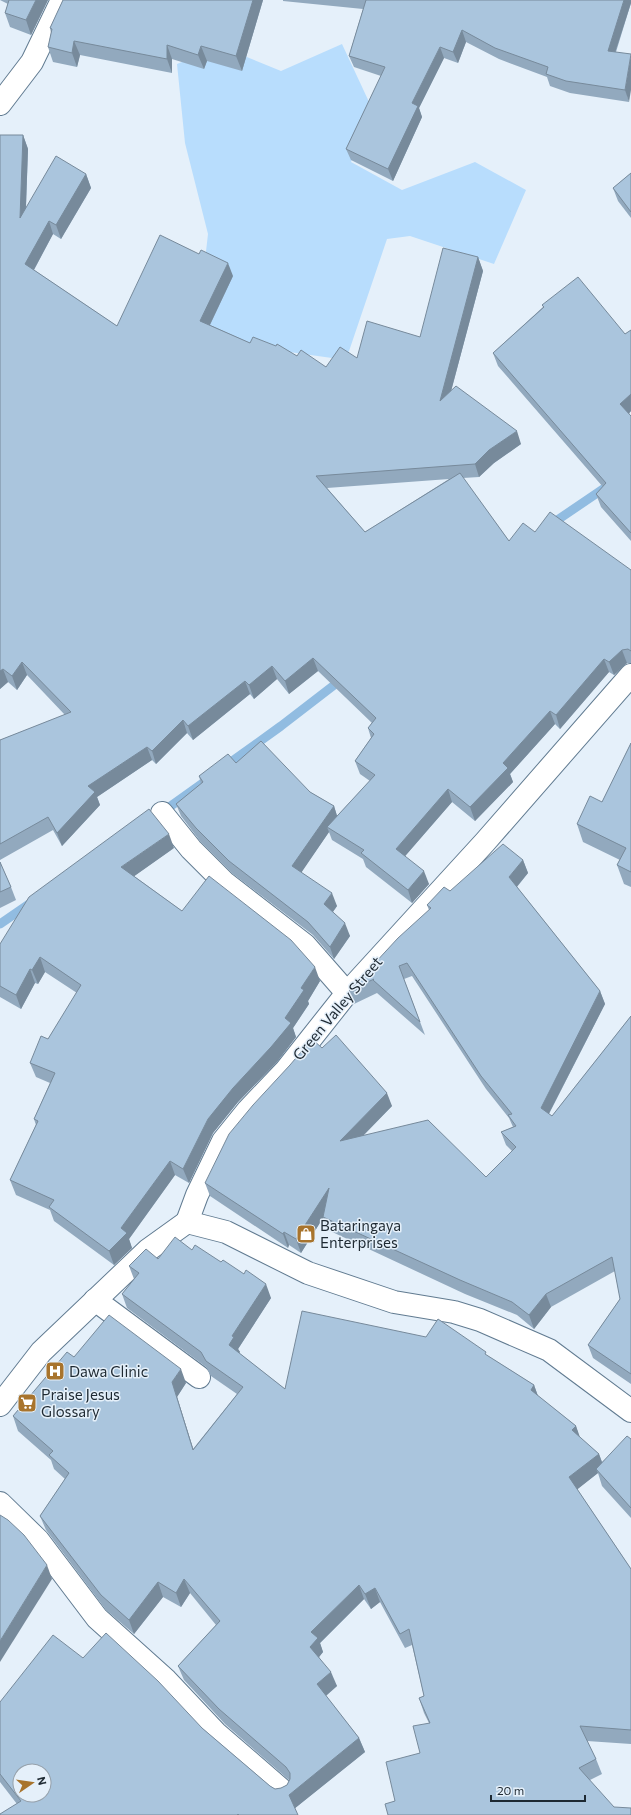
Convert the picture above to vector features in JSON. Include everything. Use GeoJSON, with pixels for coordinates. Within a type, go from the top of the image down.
{"type":"FeatureCollection","features":[{"type":"Feature","properties":{"kind":"street"},"geometry":{"type":"LineString","coordinates":[[0,104],[32,62],[62,0]]}},
{"type":"Feature","properties":{"kind":"street","name":"Green Valley Street"},"geometry":{"type":"LineString","coordinates":[[187,1222],[197,1195],[223,1141],[248,1110],[286,1070],[347,993],[485,842],[511,810],[631,675]]}},
{"type":"Feature","properties":{"kind":"street"},"geometry":{"type":"LineString","coordinates":[[162,813],[191,850],[225,883],[305,946],[347,993]]}},
{"type":"Feature","properties":{"kind":"street"},"geometry":{"type":"LineString","coordinates":[[0,1405],[41,1352],[148,1250],[187,1222],[226,1232],[308,1274],[394,1302],[454,1312],[494,1326],[549,1350],[631,1411]]}},
{"type":"Feature","properties":{"kind":"street"},"geometry":{"type":"LineString","coordinates":[[95,1300],[199,1377]]}},
{"type":"Feature","properties":{"kind":"street"},"geometry":{"type":"LineString","coordinates":[[0,1503],[38,1540],[97,1618],[166,1680],[216,1733],[283,1791]]}},
{"type":"Feature","properties":{"kind":"shaded area"},"geometry":{"type":"Polygon","coordinates":[[[342,44],[370,104],[351,162],[402,190],[475,162],[526,190],[494,264],[410,236],[387,239],[346,360],[196,339],[208,234],[185,143],[177,64],[220,46],[281,71],[342,44]]]}},
{"type":"Feature","properties":{"kind":"building"},"geometry":{"type":"Polygon","coordinates":[[[9,0],[36,0],[26,20],[5,13],[9,0]]]}},
{"type":"Feature","properties":{"kind":"building"},"geometry":{"type":"Polygon","coordinates":[[[63,0],[253,0],[236,56],[201,46],[198,55],[167,45],[167,59],[74,41],[72,53],[48,47],[52,29],[50,28],[63,0]]]}},
{"type":"Feature","properties":{"kind":"building"},"geometry":{"type":"Polygon","coordinates":[[[366,0],[624,0],[608,51],[631,54],[625,90],[566,81],[546,74],[548,67],[495,48],[462,30],[453,52],[440,47],[412,103],[418,106],[388,169],[346,149],[385,67],[349,56],[366,0]]]}},
{"type":"Feature","properties":{"kind":"building"},"geometry":{"type":"Polygon","coordinates":[[[0,135],[23,135],[20,218],[56,156],[86,174],[56,225],[49,221],[25,264],[117,326],[160,235],[199,254],[201,250],[228,263],[200,321],[250,343],[253,337],[276,346],[277,344],[297,356],[301,350],[326,367],[340,347],[357,358],[367,321],[420,337],[443,248],[478,257],[440,401],[456,386],[517,431],[489,450],[475,464],[316,476],[365,532],[460,473],[509,541],[523,523],[535,532],[550,512],[631,570],[631,651],[628,649],[622,650],[609,662],[604,659],[556,715],[550,711],[503,763],[508,768],[470,807],[448,789],[396,849],[424,871],[408,890],[361,853],[364,850],[327,827],[375,775],[355,761],[374,734],[368,728],[376,718],[313,658],[285,681],[272,666],[249,685],[245,681],[188,726],[183,720],[152,751],[147,747],[88,786],[95,792],[57,833],[48,817],[0,844],[0,740],[71,712],[22,662],[12,676],[3,669],[0,671],[0,135]]]}},
{"type":"Feature","properties":{"kind":"building"},"geometry":{"type":"Polygon","coordinates":[[[631,173],[631,212],[613,188],[631,173]]]}},
{"type":"Feature","properties":{"kind":"building"},"geometry":{"type":"Polygon","coordinates":[[[578,277],[625,334],[631,330],[631,394],[620,404],[631,416],[631,533],[596,494],[606,483],[493,353],[544,307],[542,305],[578,277]]]}},
{"type":"Feature","properties":{"kind":"building"},"geometry":{"type":"Polygon","coordinates":[[[261,741],[310,792],[334,806],[292,866],[332,893],[324,904],[345,923],[330,947],[308,922],[229,861],[196,828],[176,804],[203,782],[199,776],[228,754],[236,763],[261,741]]]}},
{"type":"Feature","properties":{"kind":"building"},"geometry":{"type":"Polygon","coordinates":[[[631,743],[631,872],[617,865],[626,848],[577,824],[590,796],[602,802],[631,743]]]}},
{"type":"Feature","properties":{"kind":"building"},"geometry":{"type":"Polygon","coordinates":[[[149,809],[169,834],[121,867],[182,911],[209,876],[291,940],[315,967],[301,988],[304,990],[285,1018],[291,1023],[233,1088],[208,1119],[183,1169],[170,1161],[121,1228],[127,1233],[109,1251],[49,1207],[54,1200],[10,1180],[38,1121],[34,1119],[55,1073],[30,1063],[41,1036],[48,1039],[81,985],[40,957],[32,970],[30,969],[16,995],[0,986],[0,944],[29,897],[149,809]]]}},
{"type":"Feature","properties":{"kind":"building"},"geometry":{"type":"Polygon","coordinates":[[[503,844],[523,860],[509,877],[600,991],[541,1108],[552,1116],[631,1016],[631,1374],[588,1345],[620,1299],[612,1257],[546,1294],[529,1315],[512,1302],[460,1280],[323,1217],[329,1188],[296,1239],[284,1232],[283,1234],[205,1183],[229,1134],[253,1105],[312,1039],[322,1048],[336,1035],[387,1093],[340,1141],[428,1120],[486,1177],[516,1147],[501,1132],[516,1126],[508,1115],[512,1114],[481,1076],[407,963],[399,966],[420,1022],[373,980],[374,979],[349,991],[398,938],[431,908],[427,905],[444,887],[450,891],[503,844]]]}},
{"type":"Feature","properties":{"kind":"building"},"geometry":{"type":"Polygon","coordinates":[[[0,862],[11,887],[0,892],[0,862]]]}},
{"type":"Feature","properties":{"kind":"building"},"geometry":{"type":"Polygon","coordinates":[[[175,1237],[192,1250],[195,1245],[221,1262],[223,1260],[244,1274],[246,1270],[266,1284],[232,1336],[234,1337],[229,1345],[285,1389],[302,1311],[426,1337],[438,1319],[486,1352],[485,1354],[534,1385],[531,1390],[576,1426],[572,1430],[599,1454],[569,1477],[631,1569],[631,1730],[580,1726],[596,1759],[579,1768],[614,1807],[631,1808],[631,1815],[388,1815],[385,1804],[395,1801],[386,1762],[420,1753],[413,1726],[430,1723],[419,1698],[424,1696],[409,1629],[400,1634],[375,1588],[365,1594],[359,1585],[311,1632],[318,1638],[310,1647],[331,1672],[317,1684],[359,1738],[289,1795],[298,1815],[0,1815],[18,1803],[52,1803],[52,1763],[12,1763],[12,1789],[0,1774],[0,1702],[53,1635],[83,1658],[106,1633],[158,1681],[202,1728],[270,1786],[275,1789],[281,1788],[287,1785],[290,1779],[290,1773],[286,1767],[219,1709],[178,1666],[220,1621],[184,1579],[176,1593],[158,1582],[129,1620],[101,1595],[40,1516],[69,1473],[49,1455],[53,1451],[13,1416],[67,1352],[74,1357],[109,1315],[181,1369],[172,1382],[193,1450],[243,1387],[206,1361],[201,1352],[122,1294],[139,1273],[129,1266],[146,1249],[158,1259],[175,1237]]]}},
{"type":"Feature","properties":{"kind":"building"},"geometry":{"type":"Polygon","coordinates":[[[627,1436],[631,1439],[631,1508],[596,1469],[627,1436]]]}},
{"type":"Feature","properties":{"kind":"building"},"geometry":{"type":"Polygon","coordinates":[[[0,1515],[8,1520],[24,1535],[47,1565],[0,1641],[0,1515]]]}},
{"type":"Feature","properties":{"kind":"waterway"},"geometry":{"type":"LineString","coordinates":[[550,525],[609,485]]}},
{"type":"Feature","properties":{"kind":"waterway"},"geometry":{"type":"LineString","coordinates":[[224,767],[281,726],[342,679]]}},
{"type":"Feature","properties":{"kind":"waterway"},"geometry":{"type":"LineString","coordinates":[[161,813],[203,783]]}},
{"type":"Feature","properties":{"kind":"waterway"},"geometry":{"type":"LineString","coordinates":[[0,924],[32,902]]}},
{"type":"Feature","properties":{"kind":"place","name":"Bataringaya Enterprises"},"geometry":{"type":"Point","coordinates":[306,1234]}},
{"type":"Feature","properties":{"kind":"place","name":"Dawa Clinic"},"geometry":{"type":"Point","coordinates":[55,1371]}},
{"type":"Feature","properties":{"kind":"place","name":"Praise Jesus Glossary"},"geometry":{"type":"Point","coordinates":[27,1403]}}]}
